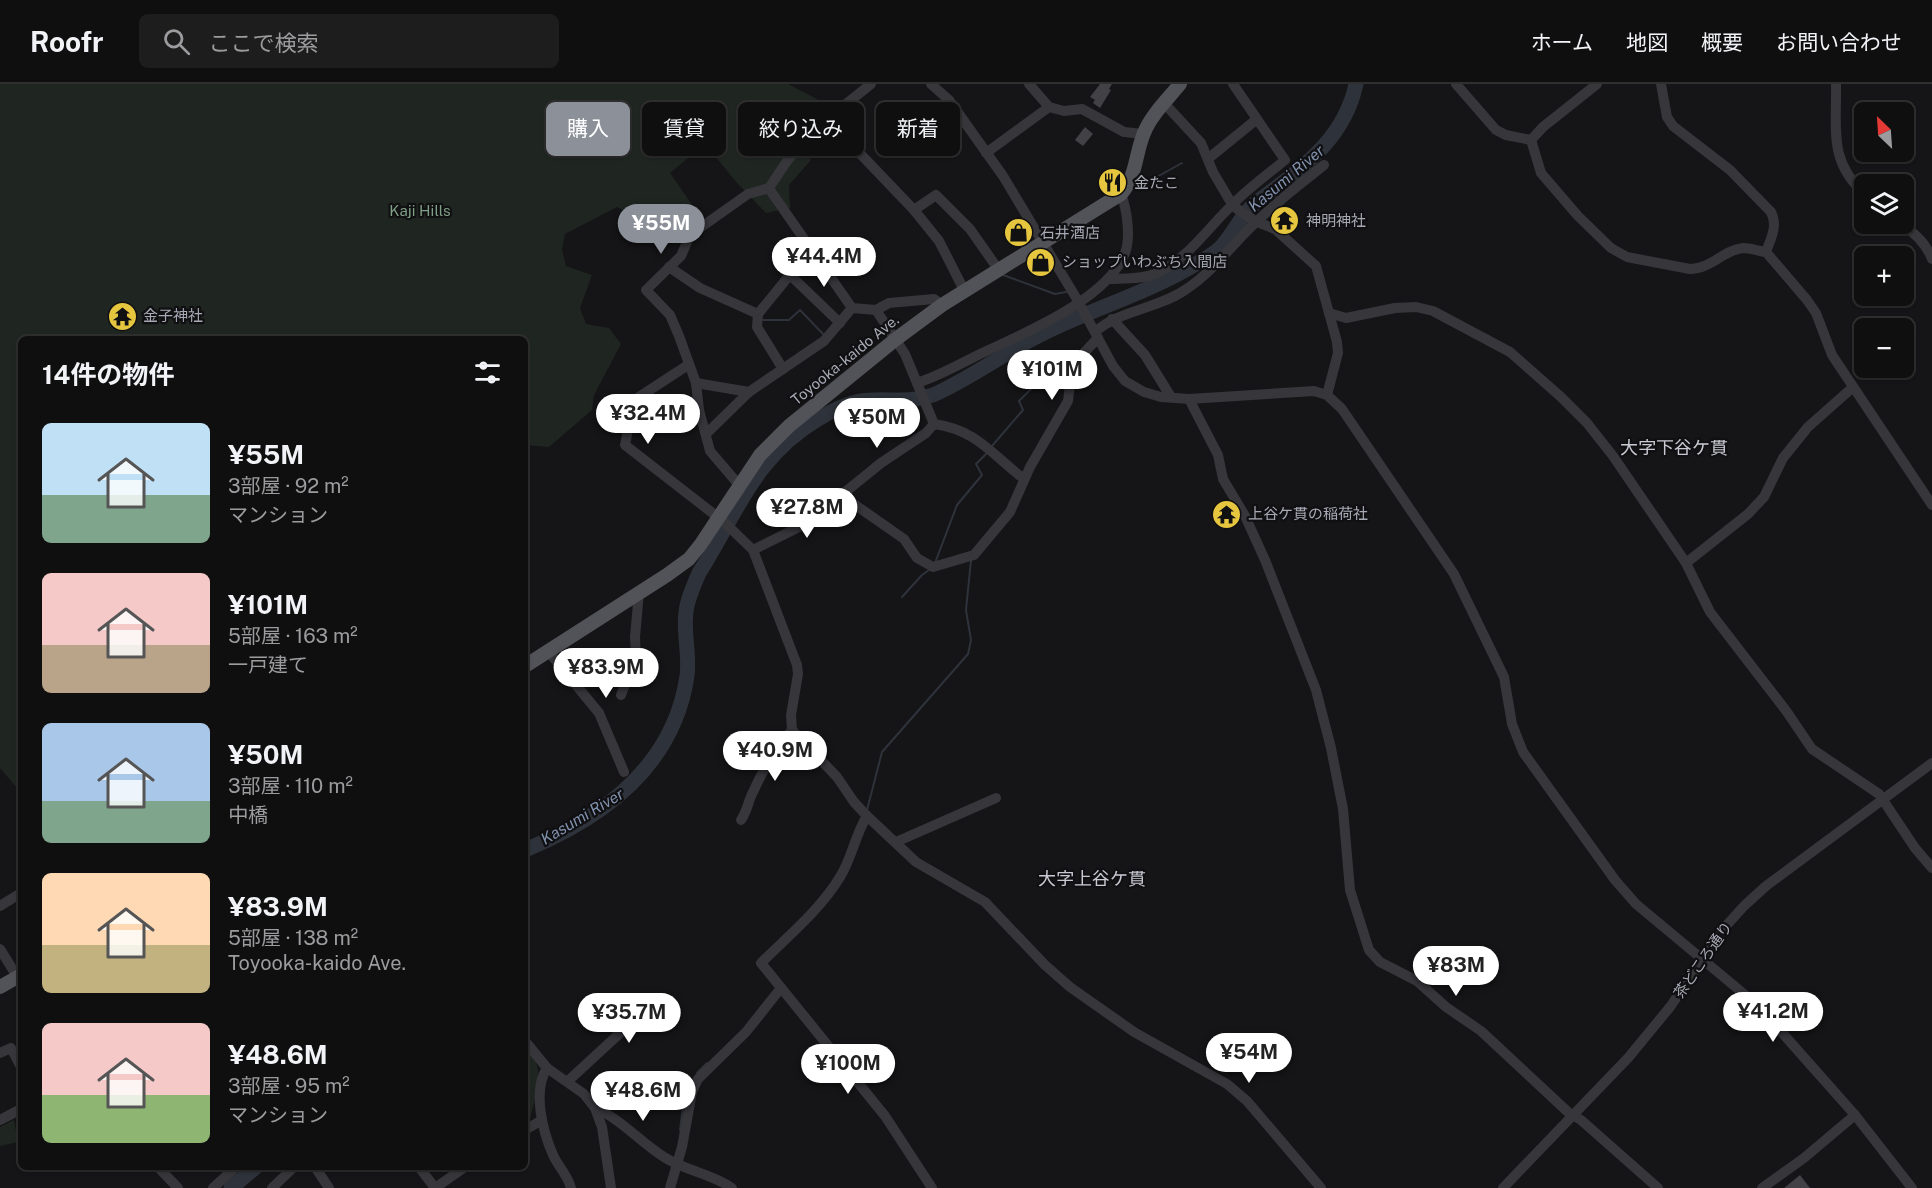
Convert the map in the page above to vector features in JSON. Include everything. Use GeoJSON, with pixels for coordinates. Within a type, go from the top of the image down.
{"type":"FeatureCollection","features":[{"type":"Feature","properties":{"kind":"main road","name":"Toyooka-kaido Ave."},"geometry":{"type":"LineString","coordinates":[[528,664],[689,559],[721,520],[739,485],[760,455],[789,426],[896,339],[964,290],[1121,194],[1135,170],[1143,134],[1180,84]]}},
{"type":"Feature","properties":{"kind":"main road"},"geometry":{"type":"LineString","coordinates":[[0,987],[18,979]]}},
{"type":"Feature","properties":{"kind":"street"},"geometry":{"type":"LineString","coordinates":[[847,102],[871,84]]}},
{"type":"Feature","properties":{"kind":"street"},"geometry":{"type":"LineString","coordinates":[[931,84],[949,100],[987,153],[1043,242],[1113,366],[1125,381],[1152,395],[1189,399],[1306,391],[1327,395],[1342,409],[1454,574],[1504,676],[1512,724],[1528,759],[1626,893],[1763,1011],[1854,1115],[1912,1188]]}},
{"type":"Feature","properties":{"kind":"street"},"geometry":{"type":"LineString","coordinates":[[1029,84],[1049,107],[1064,111],[1082,109],[1124,132],[1143,134]]}},
{"type":"Feature","properties":{"kind":"street"},"geometry":{"type":"LineString","coordinates":[[1108,279],[1138,278],[1153,274],[1168,266],[1194,245],[1233,205],[1285,160],[1233,84]]}},
{"type":"Feature","properties":{"kind":"street"},"geometry":{"type":"LineString","coordinates":[[1456,84],[1497,130],[1506,135],[1531,140]]}},
{"type":"Feature","properties":{"kind":"street"},"geometry":{"type":"LineString","coordinates":[[1531,140],[1542,127],[1598,84]]}},
{"type":"Feature","properties":{"kind":"street"},"geometry":{"type":"LineString","coordinates":[[1662,84],[1667,117],[1673,126],[1730,170],[1771,212],[1775,220],[1774,230],[1767,252]]}},
{"type":"Feature","properties":{"kind":"street"},"geometry":{"type":"LineString","coordinates":[[1836,84],[1838,154],[1854,182]]}},
{"type":"Feature","properties":{"kind":"street"},"geometry":{"type":"LineString","coordinates":[[1164,103],[1202,143],[1213,172],[1233,205],[1255,222],[1275,229],[1287,237],[1316,266],[1338,353],[1327,395]]}},
{"type":"Feature","properties":{"kind":"street"},"geometry":{"type":"LineString","coordinates":[[987,153],[1049,107]]}},
{"type":"Feature","properties":{"kind":"street"},"geometry":{"type":"LineString","coordinates":[[1209,158],[1257,119]]}},
{"type":"Feature","properties":{"kind":"street"},"geometry":{"type":"LineString","coordinates":[[1531,140],[1541,173],[1586,224],[1611,248],[1627,256],[1700,269],[1735,250],[1745,248],[1767,252],[1796,284],[1816,313],[1832,355],[1932,505]]}},
{"type":"Feature","properties":{"kind":"street"},"geometry":{"type":"LineString","coordinates":[[739,485],[710,451],[699,410],[696,383],[670,315],[646,290],[681,256],[690,235],[748,194],[766,189],[792,156]]}},
{"type":"Feature","properties":{"kind":"street"},"geometry":{"type":"LineString","coordinates":[[862,156],[914,210],[939,241],[964,290]]}},
{"type":"Feature","properties":{"kind":"street"},"geometry":{"type":"LineString","coordinates":[[841,495],[904,539],[917,558],[933,567],[974,555],[1010,512],[1024,479],[1068,401],[1071,376],[1094,332],[1112,319],[1170,299],[1186,290],[1216,266],[1255,222],[1324,165]]}},
{"type":"Feature","properties":{"kind":"street"},"geometry":{"type":"LineString","coordinates":[[766,189],[770,190],[852,308]]}},
{"type":"Feature","properties":{"kind":"street"},"geometry":{"type":"LineString","coordinates":[[917,382],[1062,315],[1108,279],[1120,263],[1128,245],[1124,202],[1121,194]]}},
{"type":"Feature","properties":{"kind":"street"},"geometry":{"type":"LineString","coordinates":[[914,210],[936,195],[970,229],[998,269]]}},
{"type":"Feature","properties":{"kind":"street"},"geometry":{"type":"LineString","coordinates":[[1914,234],[1928,249],[1932,259]]}},
{"type":"Feature","properties":{"kind":"street"},"geometry":{"type":"LineString","coordinates":[[783,369],[757,327],[758,314],[810,250]]}},
{"type":"Feature","properties":{"kind":"street"},"geometry":{"type":"LineString","coordinates":[[669,267],[700,288],[758,314]]}},
{"type":"Feature","properties":{"kind":"street"},"geometry":{"type":"LineString","coordinates":[[789,274],[840,323]]}},
{"type":"Feature","properties":{"kind":"street"},"geometry":{"type":"LineString","coordinates":[[852,308],[876,309],[889,303],[934,299],[942,305]]}},
{"type":"Feature","properties":{"kind":"street"},"geometry":{"type":"LineString","coordinates":[[1329,313],[1346,318],[1395,308],[1416,307],[1433,311],[1510,352],[1587,423],[1613,456],[1686,563],[1710,612],[1787,712],[1803,739],[1812,748],[1868,785],[1884,800],[1915,848],[1932,868]]}},
{"type":"Feature","properties":{"kind":"street"},"geometry":{"type":"LineString","coordinates":[[706,434],[750,392],[824,341],[852,308]]}},
{"type":"Feature","properties":{"kind":"street"},"geometry":{"type":"LineString","coordinates":[[753,550],[807,523],[881,463],[926,433],[930,417],[917,382],[896,339],[876,309]]}},
{"type":"Feature","properties":{"kind":"street"},"geometry":{"type":"LineString","coordinates":[[1112,319],[1145,355],[1171,397]]}},
{"type":"Feature","properties":{"kind":"street"},"geometry":{"type":"LineString","coordinates":[[688,364],[639,397],[633,405],[625,446],[721,520],[753,550],[797,665],[791,715],[792,730],[837,777],[867,816],[916,862],[986,902],[1045,965],[1078,994],[1134,1032],[1227,1083],[1247,1101],[1321,1188]]}},
{"type":"Feature","properties":{"kind":"street"},"geometry":{"type":"LineString","coordinates":[[696,383],[750,392]]}},
{"type":"Feature","properties":{"kind":"street"},"geometry":{"type":"LineString","coordinates":[[1686,563],[1748,514],[1764,497],[1783,458],[1808,427],[1852,388]]}},
{"type":"Feature","properties":{"kind":"street"},"geometry":{"type":"LineString","coordinates":[[1189,399],[1218,455],[1223,479],[1245,516],[1265,560],[1316,690],[1343,809],[1350,890],[1369,950],[1380,962],[1418,981],[1446,1007],[1481,1031],[1658,1188]]}},
{"type":"Feature","properties":{"kind":"street"},"geometry":{"type":"LineString","coordinates":[[930,417],[971,435],[1024,479]]}},
{"type":"Feature","properties":{"kind":"street"},"geometry":{"type":"LineString","coordinates":[[621,695],[636,657],[635,637],[639,592]]}},
{"type":"Feature","properties":{"kind":"street"},"geometry":{"type":"LineString","coordinates":[[548,651],[599,712],[624,772]]}},
{"type":"Feature","properties":{"kind":"street"},"geometry":{"type":"LineString","coordinates":[[741,820],[747,812],[752,793],[759,780],[781,743],[792,730]]}},
{"type":"Feature","properties":{"kind":"street","name":"茶どころ通り"},"geometry":{"type":"LineString","coordinates":[[1503,1188],[1575,1116],[1656,1024],[1725,927],[1744,906],[1766,886],[1932,764]]}},
{"type":"Feature","properties":{"kind":"street"},"geometry":{"type":"LineString","coordinates":[[897,842],[996,798]]}},
{"type":"Feature","properties":{"kind":"street"},"geometry":{"type":"LineString","coordinates":[[867,816],[858,831],[842,873],[831,891],[761,963],[885,1116],[932,1188]]}},
{"type":"Feature","properties":{"kind":"street"},"geometry":{"type":"LineString","coordinates":[[0,906],[18,895]]}},
{"type":"Feature","properties":{"kind":"street"},"geometry":{"type":"LineString","coordinates":[[0,949],[18,975]]}},
{"type":"Feature","properties":{"kind":"street"},"geometry":{"type":"LineString","coordinates":[[670,1188],[678,1164],[692,1092],[698,1079],[732,1048],[781,987]]}},
{"type":"Feature","properties":{"kind":"street"},"geometry":{"type":"LineString","coordinates":[[568,1081],[632,1022],[612,1000]]}},
{"type":"Feature","properties":{"kind":"street"},"geometry":{"type":"LineString","coordinates":[[528,1045],[547,1068],[568,1081],[596,1108],[607,1113],[664,1157],[713,1176],[732,1188]]}},
{"type":"Feature","properties":{"kind":"street"},"geometry":{"type":"LineString","coordinates":[[0,1053],[11,1048],[18,1062]]}},
{"type":"Feature","properties":{"kind":"street"},"geometry":{"type":"LineString","coordinates":[[547,1068],[540,1090],[542,1120],[553,1155],[571,1188]]}},
{"type":"Feature","properties":{"kind":"street"},"geometry":{"type":"LineString","coordinates":[[596,1108],[602,1127],[611,1188]]}},
{"type":"Feature","properties":{"kind":"street"},"geometry":{"type":"LineString","coordinates":[[1,1118],[18,1110]]}},
{"type":"Feature","properties":{"kind":"street"},"geometry":{"type":"LineString","coordinates":[[1762,1188],[1804,1158],[1854,1115]]}},
{"type":"Feature","properties":{"kind":"street"},"geometry":{"type":"LineString","coordinates":[[528,1128],[542,1120]]}},
{"type":"Feature","properties":{"kind":"street"},"geometry":{"type":"LineString","coordinates":[[161,1170],[178,1188]]}},
{"type":"Feature","properties":{"kind":"street"},"geometry":{"type":"LineString","coordinates":[[213,1188],[233,1170]]}},
{"type":"Feature","properties":{"kind":"street"},"geometry":{"type":"LineString","coordinates":[[272,1188],[291,1170]]}},
{"type":"Feature","properties":{"kind":"street"},"geometry":{"type":"LineString","coordinates":[[317,1170],[329,1188]]}},
{"type":"Feature","properties":{"kind":"street"},"geometry":{"type":"LineString","coordinates":[[421,1170],[435,1188],[461,1170]]}},
{"type":"Feature","properties":{"kind":"green space","name":"Kaji Hills"},"geometry":{"type":"Polygon","coordinates":[[[0,84],[788,84],[817,99],[817,102],[738,102],[738,156],[809,156],[811,160],[789,185],[790,208],[766,213],[715,156],[726,156],[726,102],[642,102],[642,156],[691,156],[670,173],[695,209],[680,217],[640,220],[617,207],[565,234],[562,250],[566,266],[592,275],[580,308],[586,324],[609,328],[621,344],[594,395],[592,410],[549,447],[528,445],[528,336],[18,336],[18,789],[0,768],[0,84]]]}},
{"type":"Feature","properties":{"kind":"green space"},"geometry":{"type":"Polygon","coordinates":[[[528,1051],[532,1055],[538,1072],[537,1091],[528,1121],[528,1051]]]}},
{"type":"Feature","properties":{"kind":"green space"},"geometry":{"type":"Polygon","coordinates":[[[14,1120],[18,1142],[0,1146],[0,1127],[14,1120]]]}},
{"type":"Feature","properties":{"kind":"building"},"geometry":{"type":"Polygon","coordinates":[[[1100,84],[1112,84],[1100,108],[1093,103],[1095,100],[1090,97],[1100,84]]]}},
{"type":"Feature","properties":{"kind":"building"},"geometry":{"type":"Polygon","coordinates":[[[1085,127],[1093,134],[1083,146],[1075,140],[1085,127]]]}},
{"type":"Feature","properties":{"kind":"building","name":"石井酒店"},"geometry":{"type":"Polygon","coordinates":[[[1013,221],[1016,227],[1024,226],[1031,237],[1017,246],[1005,226],[1013,221]]]}},
{"type":"Feature","properties":{"kind":"building"},"geometry":{"type":"Polygon","coordinates":[[[1800,1175],[1810,1188],[1784,1188],[1800,1175]]]}},
{"type":"Feature","properties":{"kind":"waterway","name":"Kasumi River"},"geometry":{"type":"LineString","coordinates":[[528,849],[581,822],[607,804],[651,762],[680,708],[688,660],[685,620],[691,592],[699,573],[762,469],[796,434],[818,419],[851,403],[866,400],[912,399],[933,395],[1040,335],[1171,278],[1209,256],[1225,243],[1251,207],[1304,165],[1331,138],[1342,122],[1356,84]]}},
{"type":"Feature","properties":{"kind":"waterway"},"geometry":{"type":"LineString","coordinates":[[1137,188],[1182,163]]}},
{"type":"Feature","properties":{"kind":"waterway"},"geometry":{"type":"LineString","coordinates":[[1003,275],[1055,294],[1066,292]]}},
{"type":"Feature","properties":{"kind":"waterway"},"geometry":{"type":"LineString","coordinates":[[762,320],[789,320],[800,310],[825,336]]}},
{"type":"Feature","properties":{"kind":"waterway"},"geometry":{"type":"LineString","coordinates":[[992,446],[1023,410],[1019,401],[1038,382],[1038,377],[1046,372]]}},
{"type":"Feature","properties":{"kind":"waterway"},"geometry":{"type":"LineString","coordinates":[[935,563],[957,505],[982,475],[976,464],[987,453]]}},
{"type":"Feature","properties":{"kind":"waterway"},"geometry":{"type":"LineString","coordinates":[[867,810],[882,752],[968,654],[971,640],[966,610],[971,560]]}},
{"type":"Feature","properties":{"kind":"waterway"},"geometry":{"type":"LineString","coordinates":[[902,597],[929,570]]}},
{"type":"Feature","properties":{"kind":"waterway"},"geometry":{"type":"LineString","coordinates":[[697,1073],[707,1063]]}},
{"type":"Feature","properties":{"kind":"waterway"},"geometry":{"type":"LineString","coordinates":[[680,1130],[684,1098],[692,1081]]}},
{"type":"Feature","properties":{"kind":"waterway","name":"Kasumi River"},"geometry":{"type":"LineString","coordinates":[[231,1188],[252,1170]]}},
{"type":"Feature","properties":{"kind":"place","name":"金たこ"},"geometry":{"type":"Point","coordinates":[1113,183]}},
{"type":"Feature","properties":{"kind":"place","name":"神明神社"},"geometry":{"type":"Point","coordinates":[1285,221]}},
{"type":"Feature","properties":{"kind":"place","name":"石井酒店"},"geometry":{"type":"Point","coordinates":[1019,233]}},
{"type":"Feature","properties":{"kind":"place","name":"ショップいわぶち入間店"},"geometry":{"type":"Point","coordinates":[1041,262]}},
{"type":"Feature","properties":{"kind":"place","name":"金子神社"},"geometry":{"type":"Point","coordinates":[122,316]}},
{"type":"Feature","properties":{"kind":"place","name":"上谷ケ貫の稲荷社"},"geometry":{"type":"Point","coordinates":[1227,514]}},
{"type":"Feature","properties":{"kind":"district","name":"大字下谷ケ貫"},"geometry":{"type":"Point","coordinates":[1674,448]}},
{"type":"Feature","properties":{"kind":"district","name":"大字上谷ケ貫"},"geometry":{"type":"Point","coordinates":[1092,879]}}]}
